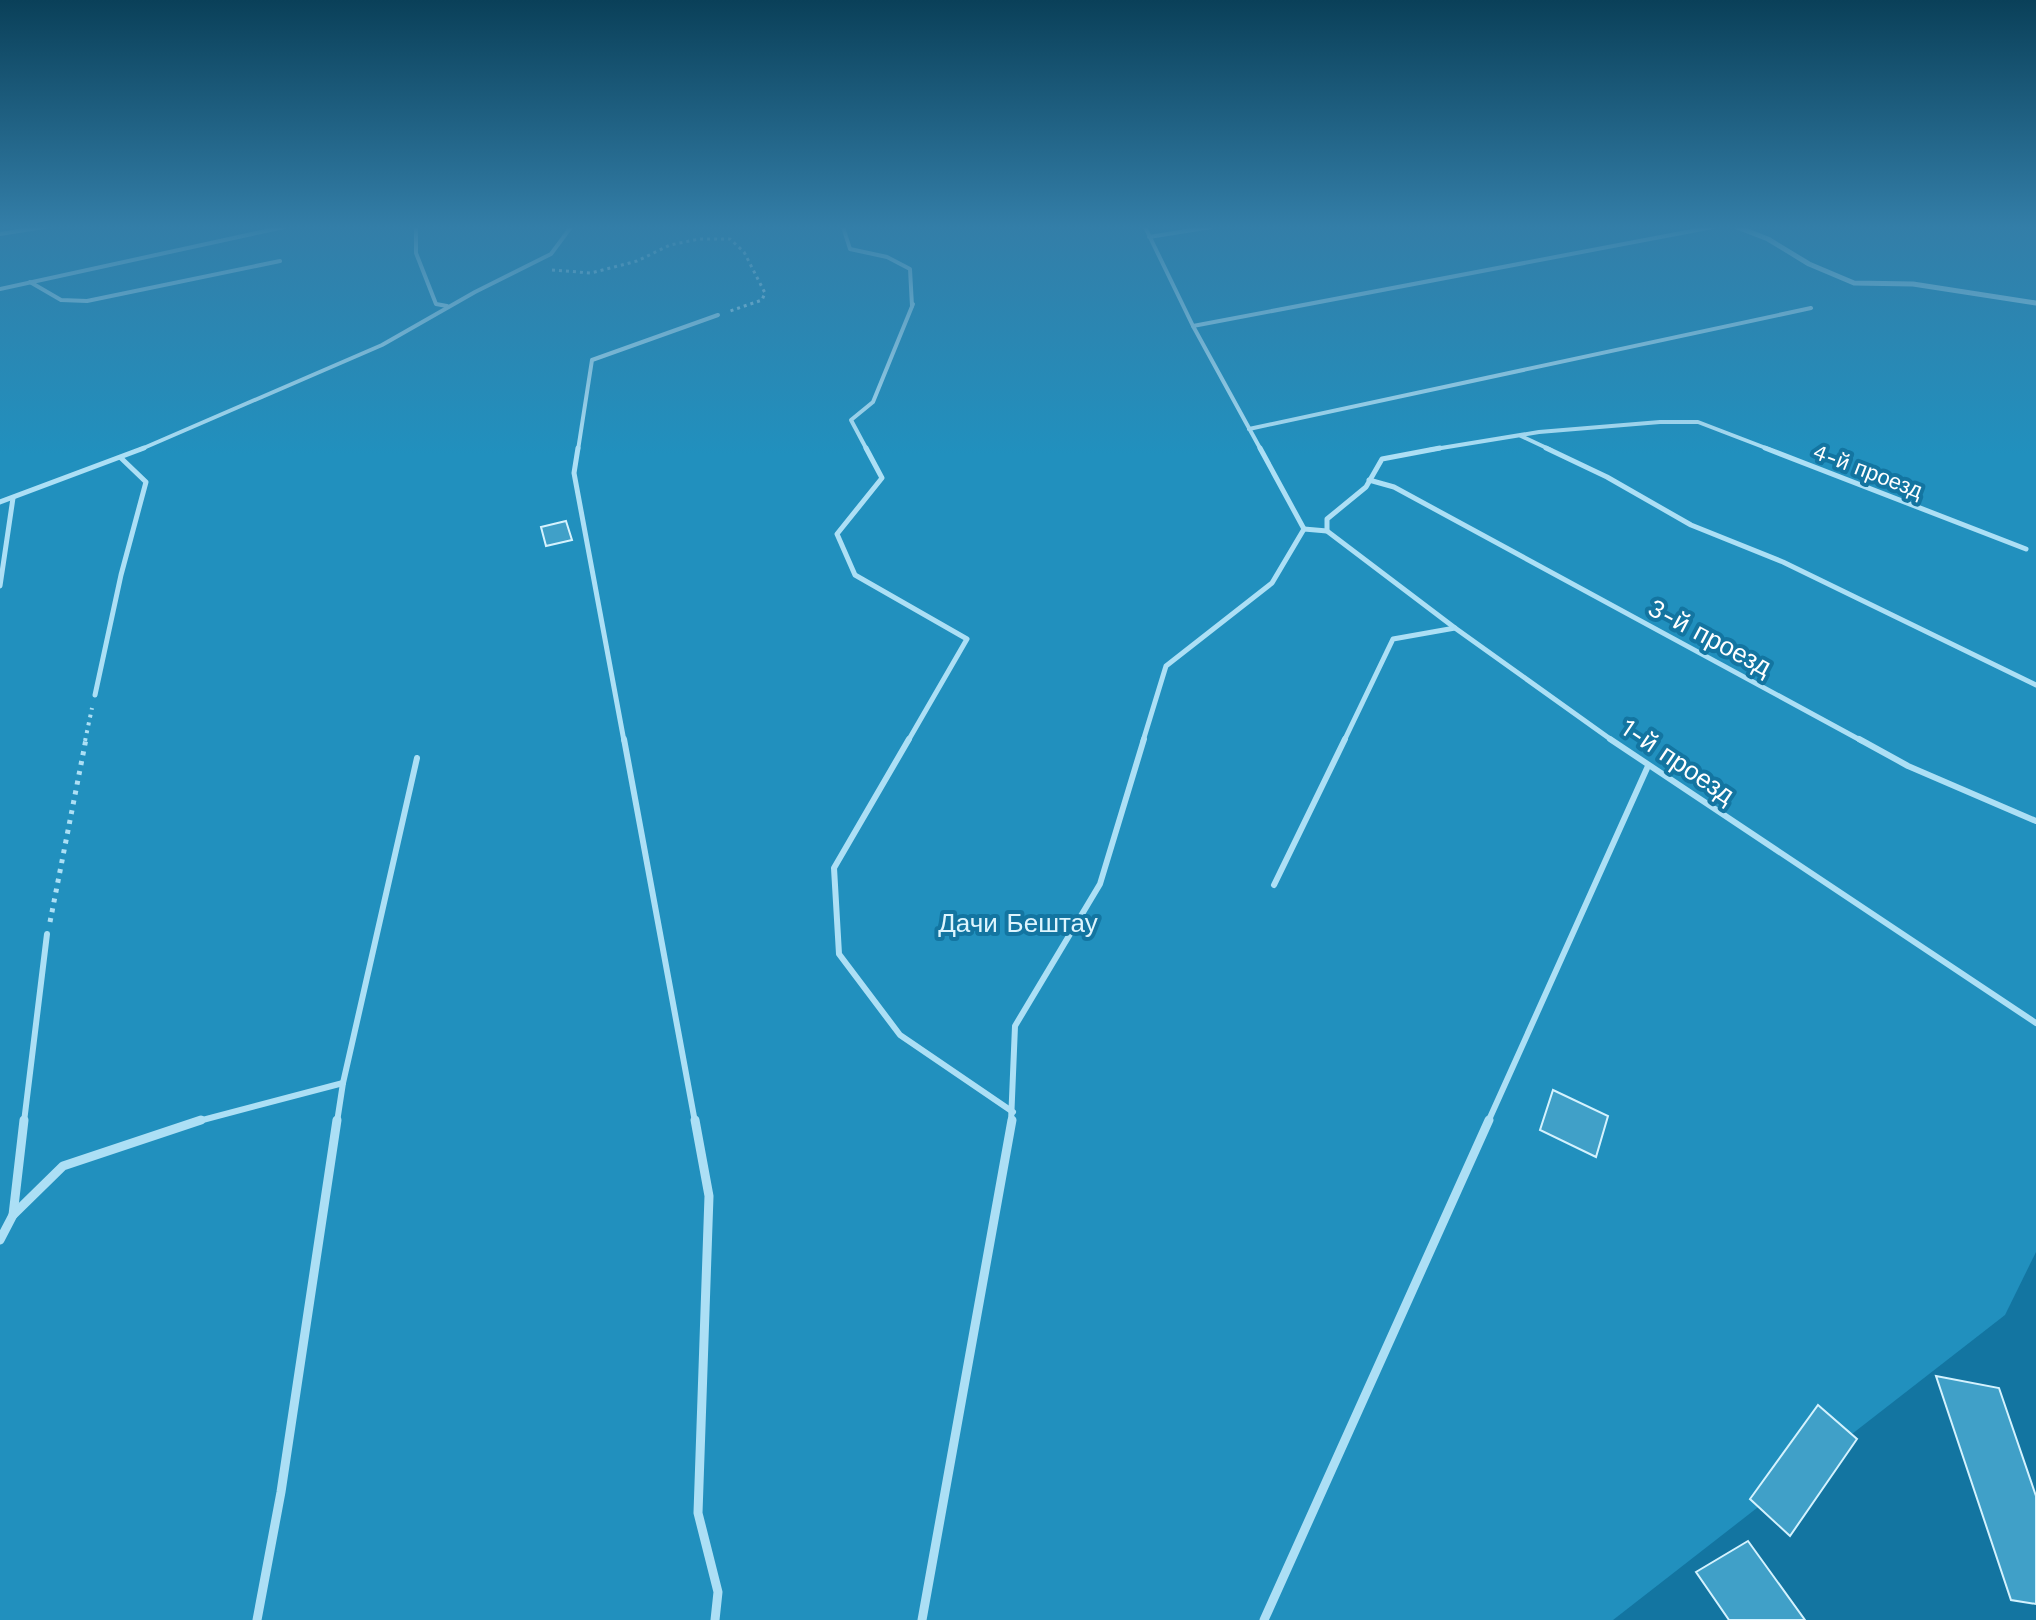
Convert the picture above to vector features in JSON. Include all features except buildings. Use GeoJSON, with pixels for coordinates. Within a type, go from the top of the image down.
{"type":"FeatureCollection","features":[{"type":"Feature","properties":{"kind":"lane"},"geometry":{"type":"LineString","coordinates":[[435,303],[449,306]]}},
{"type":"Feature","properties":{"kind":"lane"},"geometry":{"type":"LineString","coordinates":[[0,502],[121,458],[308,380],[382,345],[456,303]]}},
{"type":"Feature","properties":{"kind":"lane"},"geometry":{"type":"LineString","coordinates":[[912,303],[873,402],[851,420],[882,478],[837,534],[855,575],[967,639],[834,868],[839,954],[900,1035],[1013,1112]]}},
{"type":"Feature","properties":{"kind":"lane"},"geometry":{"type":"LineString","coordinates":[[1181,303],[1304,529]]}},
{"type":"Feature","properties":{"kind":"lane"},"geometry":{"type":"LineString","coordinates":[[1193,326],[1316,303]]}},
{"type":"Feature","properties":{"kind":"lane"},"geometry":{"type":"LineString","coordinates":[[1249,429],[1811,308]]}},
{"type":"Feature","properties":{"kind":"lane"},"geometry":{"type":"LineString","coordinates":[[715,1620],[718,1592],[698,1513],[709,1196],[574,473],[592,360],[718,315]]}},
{"type":"Feature","properties":{"kind":"lane","name":"4-й проезд"},"geometry":{"type":"LineString","coordinates":[[1520,436],[1661,421],[1698,422],[2026,549]]}},
{"type":"Feature","properties":{"kind":"lane"},"geometry":{"type":"LineString","coordinates":[[1304,529],[1327,531],[1327,519],[1369,480],[1382,459],[1520,436],[1607,477],[1691,525],[1783,562],[2036,685]]}},
{"type":"Feature","properties":{"kind":"lane"},"geometry":{"type":"LineString","coordinates":[[95,695],[121,575],[146,482],[121,458]]}},
{"type":"Feature","properties":{"kind":"lane","name":"3-й проезд"},"geometry":{"type":"LineString","coordinates":[[1369,480],[1394,487],[1908,766],[2036,821]]}},
{"type":"Feature","properties":{"kind":"lane"},"geometry":{"type":"LineString","coordinates":[[0,586],[13,498]]}},
{"type":"Feature","properties":{"kind":"lane"},"geometry":{"type":"LineString","coordinates":[[922,1620],[1013,1112],[1015,1026],[1100,884],[1166,666],[1272,583],[1304,529]]}},
{"type":"Feature","properties":{"kind":"lane","name":"1-й проезд"},"geometry":{"type":"LineString","coordinates":[[1327,531],[1455,628],[1648,766],[2036,1023]]}},
{"type":"Feature","properties":{"kind":"lane"},"geometry":{"type":"LineString","coordinates":[[1274,885],[1393,639],[1455,628]]}},
{"type":"Feature","properties":{"kind":"lane"},"geometry":{"type":"LineString","coordinates":[[257,1620],[281,1492],[343,1083],[417,758]]}},
{"type":"Feature","properties":{"kind":"lane"},"geometry":{"type":"LineString","coordinates":[[1264,1620],[1648,766]]}},
{"type":"Feature","properties":{"kind":"lane"},"geometry":{"type":"LineString","coordinates":[[13,1215],[47,934]]}},
{"type":"Feature","properties":{"kind":"lane"},"geometry":{"type":"LineString","coordinates":[[0,1240],[13,1215],[63,1166],[202,1120],[343,1083]]}},
{"type":"Feature","properties":{"kind":"path"},"geometry":{"type":"LineString","coordinates":[[718,315],[754,303]]}},
{"type":"Feature","properties":{"kind":"path"},"geometry":{"type":"LineString","coordinates":[[45,950],[95,695]]}},
{"type":"Feature","properties":{"kind":"green space","name":"Дачи Бештау"},"geometry":{"type":"Polygon","coordinates":[[[0,303],[2036,303],[2036,1252],[2005,1315],[1613,1620],[0,1620],[0,303]]]}}]}
